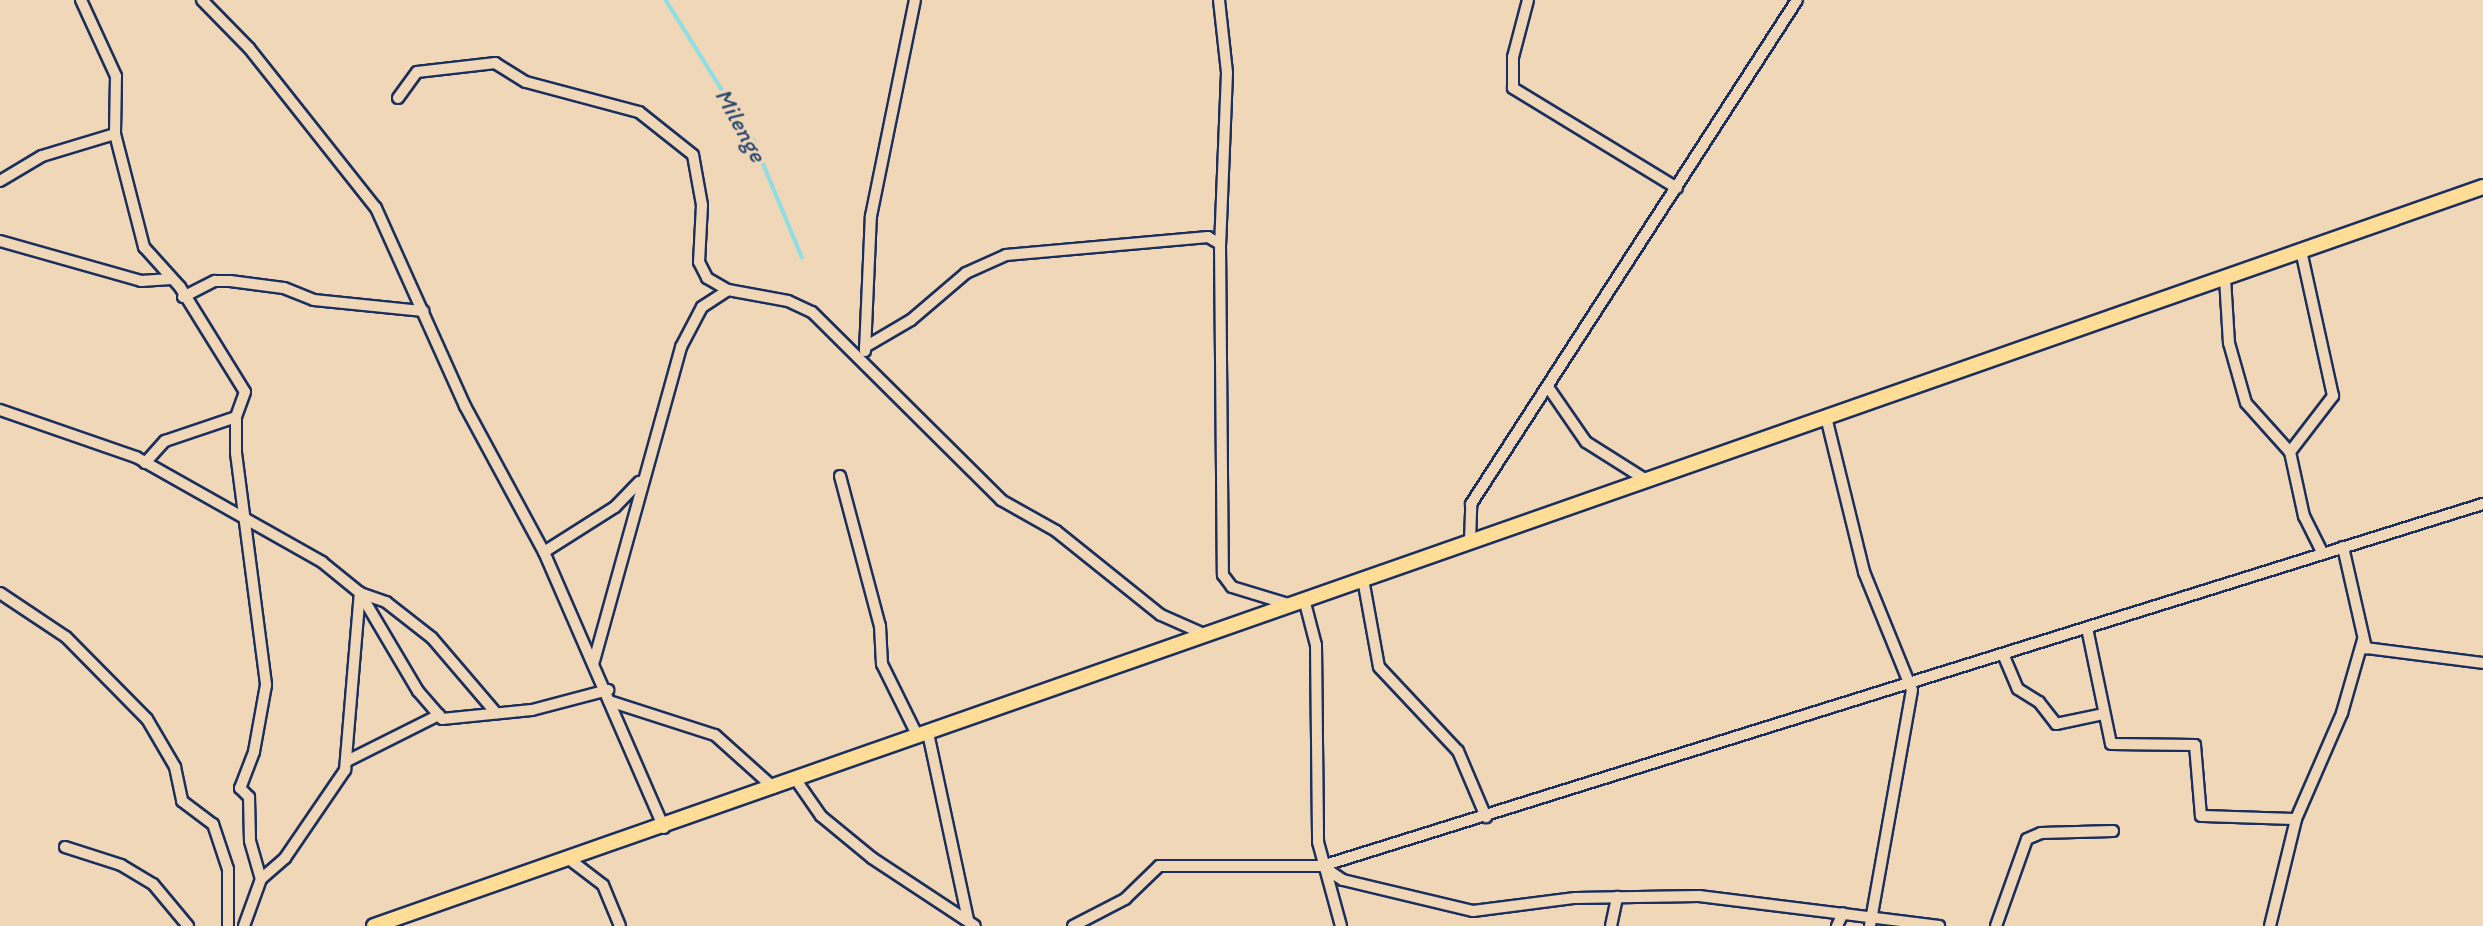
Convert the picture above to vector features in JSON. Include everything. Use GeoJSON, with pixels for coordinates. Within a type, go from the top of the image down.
{"type":"FeatureCollection","features":[{"type":"Feature","properties":{"kind":"main road"},"geometry":{"type":"LineString","coordinates":[[374,926],[664,828],[1289,604],[1648,481],[2483,187]]}},
{"type":"Feature","properties":{"kind":"street"},"geometry":{"type":"LineString","coordinates":[[81,0],[117,76],[115,134],[144,247],[171,279],[241,380],[245,398],[236,417],[266,685],[254,752],[240,788],[249,797],[250,841],[261,879]]}},
{"type":"Feature","properties":{"kind":"street"},"geometry":{"type":"LineString","coordinates":[[202,0],[264,66],[376,208],[423,311],[544,552],[608,690],[609,701],[664,828]]}},
{"type":"Feature","properties":{"kind":"street"},"geometry":{"type":"LineString","coordinates":[[865,362],[871,216],[915,0]]}},
{"type":"Feature","properties":{"kind":"street"},"geometry":{"type":"LineString","coordinates":[[1219,0],[1227,73],[1220,244],[1223,575],[1232,587],[1289,604]]}},
{"type":"Feature","properties":{"kind":"street"},"geometry":{"type":"LineString","coordinates":[[1528,0],[1512,65],[1513,88],[1677,188]]}},
{"type":"Feature","properties":{"kind":"street"},"geometry":{"type":"LineString","coordinates":[[1470,541],[1471,504],[1797,0]]}},
{"type":"Feature","properties":{"kind":"street"},"geometry":{"type":"LineString","coordinates":[[398,98],[417,72],[495,63],[526,82],[639,112],[692,155],[702,205],[699,262],[707,278],[728,290],[803,307],[865,362],[1001,500],[1056,531],[1161,615],[1204,634]]}},
{"type":"Feature","properties":{"kind":"street"},"geometry":{"type":"LineString","coordinates":[[0,181],[42,156],[115,134]]}},
{"type":"Feature","properties":{"kind":"street"},"geometry":{"type":"LineString","coordinates":[[865,348],[911,320],[967,273],[1006,255],[1200,236],[1220,244]]}},
{"type":"Feature","properties":{"kind":"street"},"geometry":{"type":"LineString","coordinates":[[0,241],[141,281],[171,279]]}},
{"type":"Feature","properties":{"kind":"street"},"geometry":{"type":"LineString","coordinates":[[2290,452],[2333,396],[2301,251]]}},
{"type":"Feature","properties":{"kind":"street"},"geometry":{"type":"LineString","coordinates":[[2225,278],[2229,343],[2246,402],[2290,452],[2304,516],[2322,552]]}},
{"type":"Feature","properties":{"kind":"street"},"geometry":{"type":"LineString","coordinates":[[183,297],[215,281],[230,281],[284,288],[314,300],[423,311]]}},
{"type":"Feature","properties":{"kind":"street"},"geometry":{"type":"LineString","coordinates":[[594,661],[681,347],[702,307],[728,290]]}},
{"type":"Feature","properties":{"kind":"street"},"geometry":{"type":"LineString","coordinates":[[1548,387],[1586,442],[1648,481]]}},
{"type":"Feature","properties":{"kind":"street"},"geometry":{"type":"LineString","coordinates":[[0,410],[145,463],[246,515],[360,593],[387,602],[432,638],[496,713]]}},
{"type":"Feature","properties":{"kind":"street"},"geometry":{"type":"LineString","coordinates":[[145,463],[165,441],[236,417]]}},
{"type":"Feature","properties":{"kind":"street"},"geometry":{"type":"LineString","coordinates":[[1826,417],[1864,572],[1908,684],[1910,714],[1880,841],[1871,921]]}},
{"type":"Feature","properties":{"kind":"street"},"geometry":{"type":"LineString","coordinates":[[840,476],[880,626],[882,664],[923,735],[972,923]]}},
{"type":"Feature","properties":{"kind":"street"},"geometry":{"type":"LineString","coordinates":[[544,552],[615,507],[644,477]]}},
{"type":"Feature","properties":{"kind":"street"},"geometry":{"type":"LineString","coordinates":[[1073,926],[1125,899],[1159,866],[1322,866],[1486,817],[2322,552],[2483,504]]}},
{"type":"Feature","properties":{"kind":"street"},"geometry":{"type":"LineString","coordinates":[[2270,926],[2296,819],[2342,713],[2362,640],[2343,547]]}},
{"type":"Feature","properties":{"kind":"street"},"geometry":{"type":"LineString","coordinates":[[1363,579],[1383,674],[1458,751],[1486,817]]}},
{"type":"Feature","properties":{"kind":"street"},"geometry":{"type":"LineString","coordinates":[[0,593],[66,636],[147,719],[175,767],[183,802],[213,824],[228,869],[228,926]]}},
{"type":"Feature","properties":{"kind":"street"},"geometry":{"type":"LineString","coordinates":[[360,593],[439,715]]}},
{"type":"Feature","properties":{"kind":"street"},"geometry":{"type":"LineString","coordinates":[[347,761],[350,659],[360,593]]}},
{"type":"Feature","properties":{"kind":"street"},"geometry":{"type":"LineString","coordinates":[[1304,599],[1316,645],[1322,866],[1341,926]]}},
{"type":"Feature","properties":{"kind":"street"},"geometry":{"type":"LineString","coordinates":[[2087,628],[2111,744],[2199,748],[2201,816],[2296,819]]}},
{"type":"Feature","properties":{"kind":"street"},"geometry":{"type":"LineString","coordinates":[[2362,640],[2375,652],[2483,663]]}},
{"type":"Feature","properties":{"kind":"street"},"geometry":{"type":"LineString","coordinates":[[2003,654],[2018,689],[2039,702],[2056,724],[2103,714]]}},
{"type":"Feature","properties":{"kind":"street"},"geometry":{"type":"LineString","coordinates":[[244,926],[261,879],[285,858],[347,761],[439,715],[496,713],[550,707],[608,690]]}},
{"type":"Feature","properties":{"kind":"street"},"geometry":{"type":"LineString","coordinates":[[609,701],[715,735],[775,788]]}},
{"type":"Feature","properties":{"kind":"street"},"geometry":{"type":"LineString","coordinates":[[796,780],[821,816],[872,858],[937,906],[972,923]]}},
{"type":"Feature","properties":{"kind":"street"},"geometry":{"type":"LineString","coordinates":[[1996,926],[2027,839],[2040,832],[2113,831]]}},
{"type":"Feature","properties":{"kind":"street"},"geometry":{"type":"LineString","coordinates":[[65,847],[105,859],[153,884],[188,926]]}},
{"type":"Feature","properties":{"kind":"street"},"geometry":{"type":"LineString","coordinates":[[569,859],[603,885],[620,926]]}},
{"type":"Feature","properties":{"kind":"street"},"geometry":{"type":"LineString","coordinates":[[1322,866],[1343,880],[1473,911],[1617,897],[1699,896],[1843,913],[1871,921],[1939,926]]}},
{"type":"Feature","properties":{"kind":"street"},"geometry":{"type":"LineString","coordinates":[[1611,926],[1617,897]]}},
{"type":"Feature","properties":{"kind":"street"},"geometry":{"type":"LineString","coordinates":[[1837,926],[1843,913]]}},
{"type":"Feature","properties":{"kind":"waterway","name":"Milenge"},"geometry":{"type":"LineString","coordinates":[[666,0],[754,141],[802,257]]}}]}
